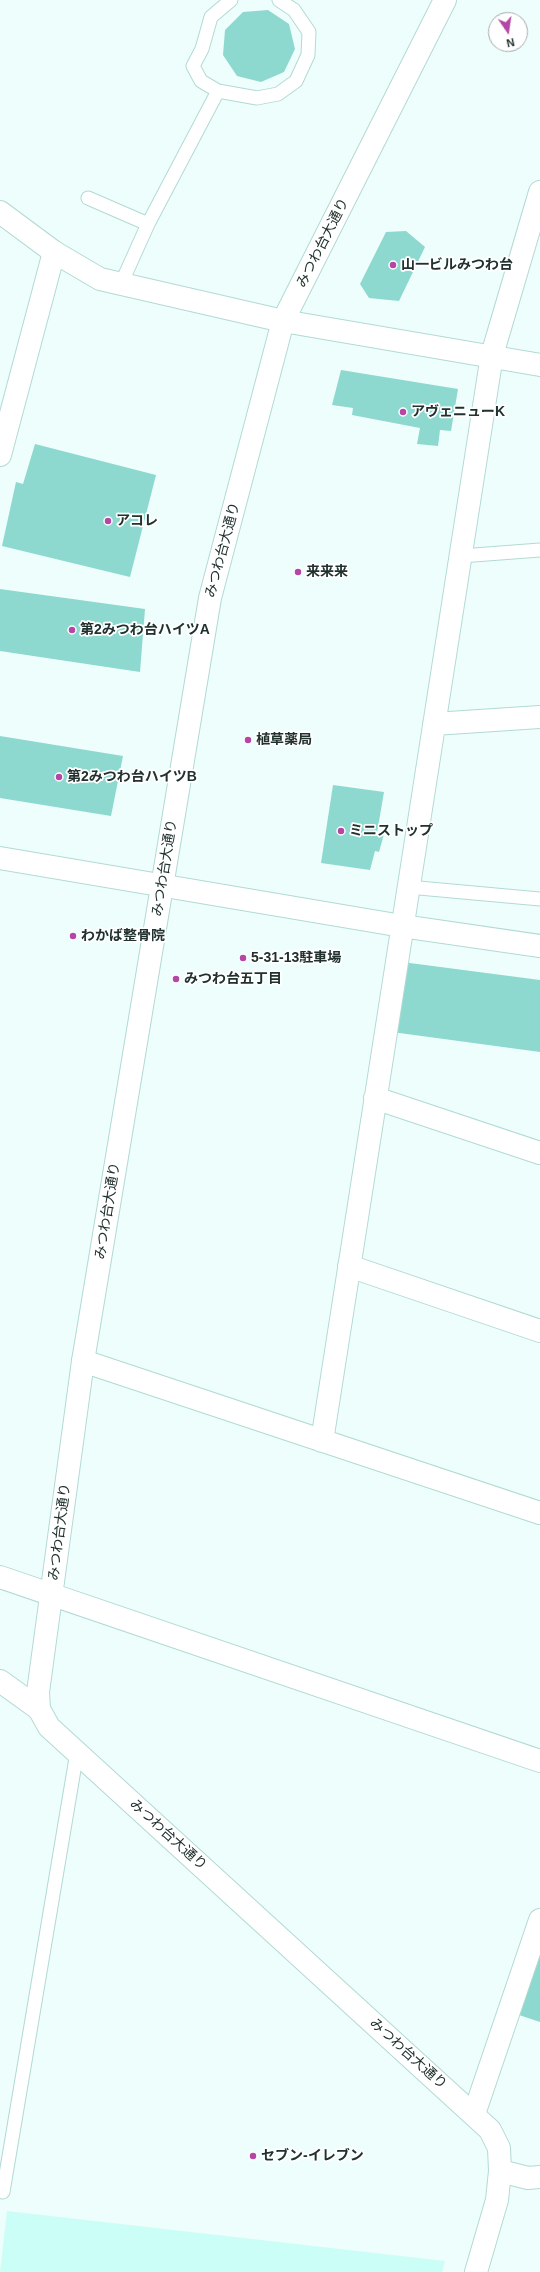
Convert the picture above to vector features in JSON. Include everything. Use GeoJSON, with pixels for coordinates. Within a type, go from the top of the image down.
{"type":"FeatureCollection","features":[{"type":"Feature","properties":{"kind":"street","name":"みつわ台大通り"},"geometry":{"type":"LineString","coordinates":[[444,0],[283,321],[210,598],[83,1361],[38,1692],[39,1709],[50,1727],[490,2130],[499,2148],[500,2171],[497,2200],[476,2272]]}},
{"type":"Feature","properties":{"kind":"street"},"geometry":{"type":"LineString","coordinates":[[322,1442],[492,355],[540,192]]}},
{"type":"Feature","properties":{"kind":"street"},"geometry":{"type":"LineString","coordinates":[[0,212],[54,252],[100,279],[283,321],[492,355],[540,365]]}},
{"type":"Feature","properties":{"kind":"street"},"geometry":{"type":"LineString","coordinates":[[0,455],[54,252]]}},
{"type":"Feature","properties":{"kind":"street"},"geometry":{"type":"LineString","coordinates":[[434,724],[540,717]]}},
{"type":"Feature","properties":{"kind":"street"},"geometry":{"type":"LineString","coordinates":[[0,858],[402,926],[540,946]]}},
{"type":"Feature","properties":{"kind":"street"},"geometry":{"type":"LineString","coordinates":[[375,1098],[540,1153]]}},
{"type":"Feature","properties":{"kind":"street"},"geometry":{"type":"LineString","coordinates":[[349,1266],[540,1331]]}},
{"type":"Feature","properties":{"kind":"street"},"geometry":{"type":"LineString","coordinates":[[83,1361],[322,1442],[540,1513]]}},
{"type":"Feature","properties":{"kind":"street"},"geometry":{"type":"LineString","coordinates":[[0,1577],[52,1596],[540,1761]]}},
{"type":"Feature","properties":{"kind":"street"},"geometry":{"type":"LineString","coordinates":[[0,1681],[39,1709]]}},
{"type":"Feature","properties":{"kind":"street"},"geometry":{"type":"LineString","coordinates":[[474,2114],[540,1920]]}},
{"type":"Feature","properties":{"kind":"street"},"geometry":{"type":"LineString","coordinates":[[500,2171],[528,2178],[540,2177]]}},
{"type":"Feature","properties":{"kind":"lane"},"geometry":{"type":"LineString","coordinates":[[231,0],[211,17],[202,49],[193,66],[201,81],[218,91],[257,98],[278,94],[296,81],[308,55],[309,32],[294,10],[279,0]]}},
{"type":"Feature","properties":{"kind":"lane"},"geometry":{"type":"LineString","coordinates":[[121,284],[148,224],[218,91]]}},
{"type":"Feature","properties":{"kind":"lane"},"geometry":{"type":"LineString","coordinates":[[88,198],[148,224]]}},
{"type":"Feature","properties":{"kind":"lane"},"geometry":{"type":"LineString","coordinates":[[460,556],[540,550]]}},
{"type":"Feature","properties":{"kind":"lane"},"geometry":{"type":"LineString","coordinates":[[408,888],[540,899]]}},
{"type":"Feature","properties":{"kind":"lane"},"geometry":{"type":"LineString","coordinates":[[3,2192],[77,1752]]}},
{"type":"Feature","properties":{"kind":"shaded area"},"geometry":{"type":"Polygon","coordinates":[[[7,2211],[445,2261],[442,2272],[0,2272],[7,2211]]]}},
{"type":"Feature","properties":{"kind":"building"},"geometry":{"type":"Polygon","coordinates":[[[268,10],[289,24],[295,49],[284,72],[261,82],[237,76],[223,55],[225,30],[243,12],[268,10]]]}},
{"type":"Feature","properties":{"kind":"building","name":"山一ビルみつわ台"},"geometry":{"type":"Polygon","coordinates":[[[406,231],[425,247],[399,301],[369,298],[360,284],[386,232],[406,231]]]}},
{"type":"Feature","properties":{"kind":"building","name":"アヴェニューK"},"geometry":{"type":"Polygon","coordinates":[[[341,370],[458,389],[451,431],[440,430],[438,446],[417,444],[420,428],[352,415],[353,408],[332,405],[341,370]]]}},
{"type":"Feature","properties":{"kind":"building"},"geometry":{"type":"Polygon","coordinates":[[[35,444],[156,475],[130,577],[2,546],[16,482],[23,484],[35,444]]]}},
{"type":"Feature","properties":{"kind":"building","name":"第2みつわ台ハイツA"},"geometry":{"type":"Polygon","coordinates":[[[0,589],[145,609],[140,672],[0,651],[0,589]]]}},
{"type":"Feature","properties":{"kind":"building","name":"第2みつわ台ハイツB"},"geometry":{"type":"Polygon","coordinates":[[[0,736],[123,756],[111,816],[0,798],[0,736]]]}},
{"type":"Feature","properties":{"kind":"building"},"geometry":{"type":"Polygon","coordinates":[[[333,785],[384,792],[377,833],[384,834],[379,852],[375,851],[370,870],[321,863],[333,785]]]}},
{"type":"Feature","properties":{"kind":"building"},"geometry":{"type":"Polygon","coordinates":[[[402,962],[540,980],[540,1052],[392,1032],[402,962]]]}},
{"type":"Feature","properties":{"kind":"building"},"geometry":{"type":"Polygon","coordinates":[[[540,1943],[540,2022],[513,2013],[540,1943]]]}},
{"type":"Feature","properties":{"kind":"place","name":"山一ビルみつわ台"},"geometry":{"type":"Point","coordinates":[393,265]}},
{"type":"Feature","properties":{"kind":"place","name":"アヴェニューK"},"geometry":{"type":"Point","coordinates":[403,412]}},
{"type":"Feature","properties":{"kind":"place","name":"アコレ"},"geometry":{"type":"Point","coordinates":[108,521]}},
{"type":"Feature","properties":{"kind":"place","name":"来来来"},"geometry":{"type":"Point","coordinates":[298,572]}},
{"type":"Feature","properties":{"kind":"place","name":"第2みつわ台ハイツA"},"geometry":{"type":"Point","coordinates":[72,630]}},
{"type":"Feature","properties":{"kind":"place","name":"植草薬局"},"geometry":{"type":"Point","coordinates":[248,740]}},
{"type":"Feature","properties":{"kind":"place","name":"第2みつわ台ハイツB"},"geometry":{"type":"Point","coordinates":[59,777]}},
{"type":"Feature","properties":{"kind":"place","name":"ミニストップ"},"geometry":{"type":"Point","coordinates":[341,831]}},
{"type":"Feature","properties":{"kind":"place","name":"わかば整骨院"},"geometry":{"type":"Point","coordinates":[73,936]}},
{"type":"Feature","properties":{"kind":"place","name":"5-31-13駐車場"},"geometry":{"type":"Point","coordinates":[243,958]}},
{"type":"Feature","properties":{"kind":"place","name":"みつわ台五丁目"},"geometry":{"type":"Point","coordinates":[176,979]}},
{"type":"Feature","properties":{"kind":"place","name":"セブン-イレブン"},"geometry":{"type":"Point","coordinates":[253,2156]}}]}
